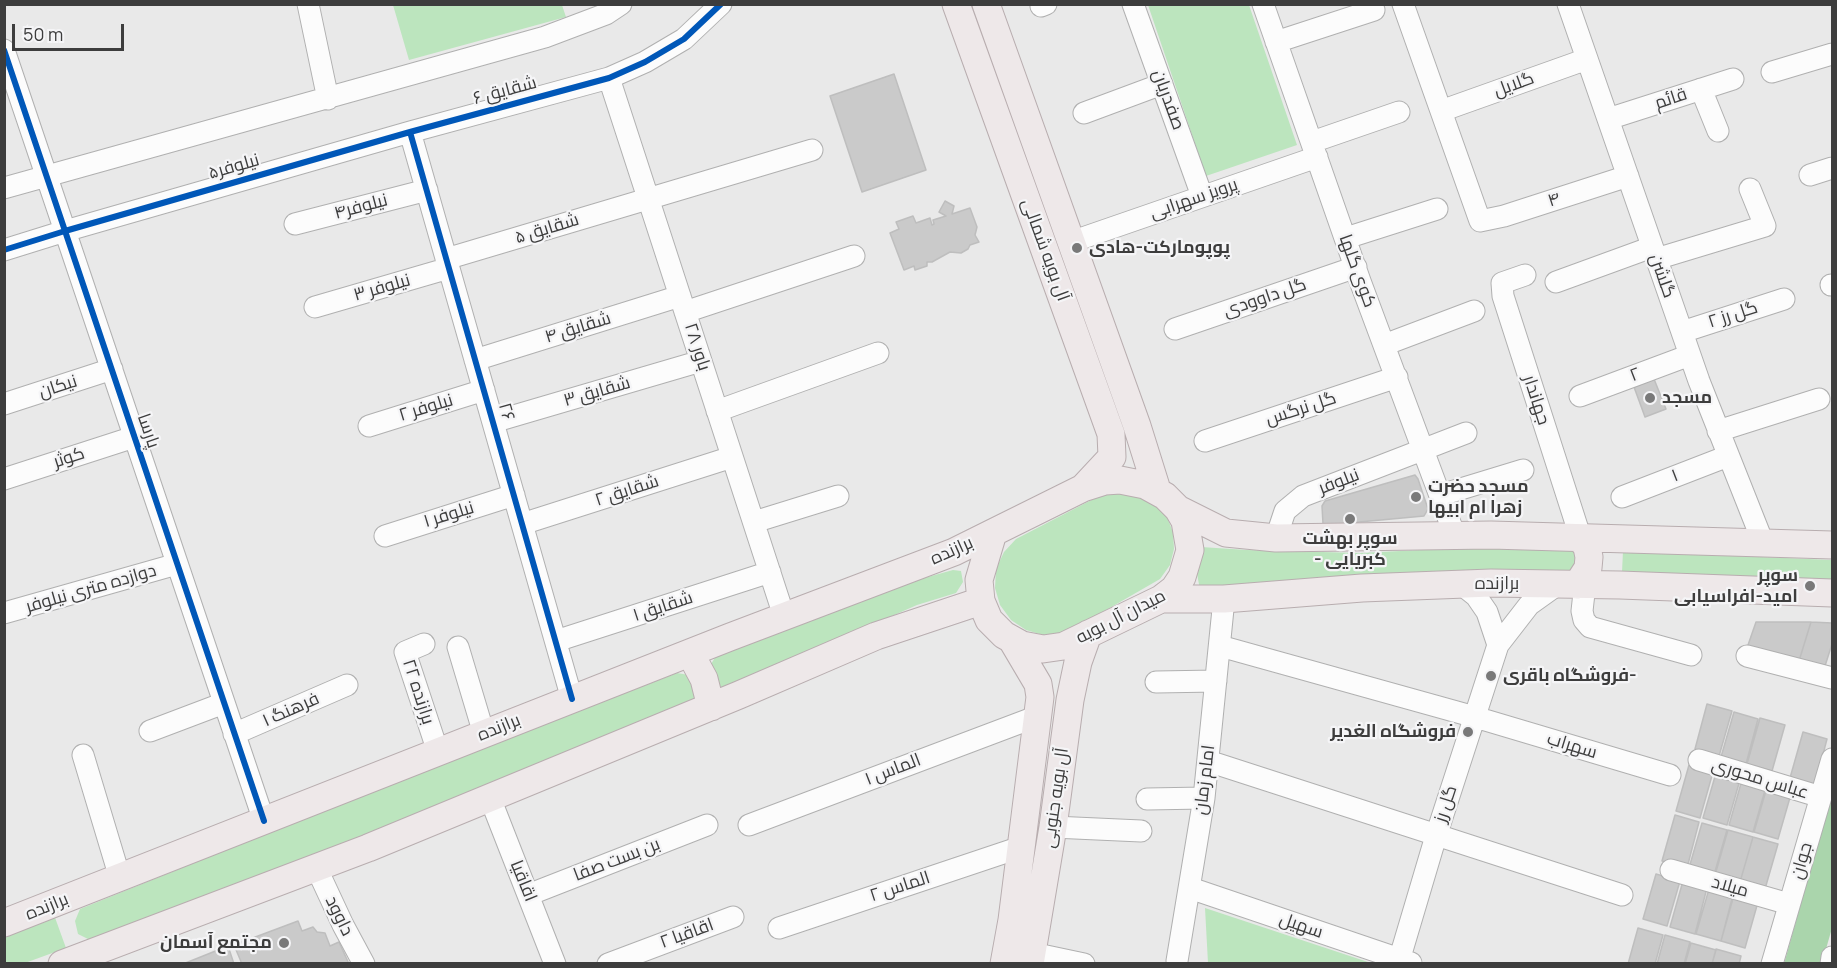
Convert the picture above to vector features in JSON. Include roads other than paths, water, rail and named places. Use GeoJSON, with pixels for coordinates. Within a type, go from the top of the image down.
{"type":"FeatureCollection","features":[{"type":"Feature","properties":{"kind":"main road","name":"آل بویه شمالی"},"geometry":{"type":"LineString","coordinates":[[988,12],[1137,426],[1157,490]]}},
{"type":"Feature","properties":{"kind":"main road","name":"آل بویه شمالی"},"geometry":{"type":"LineString","coordinates":[[960,16],[1111,434],[1112,457],[1083,488]]}},
{"type":"Feature","properties":{"kind":"main road","name":"میدان آل بویه"},"geometry":{"type":"LineString","coordinates":[[981,601],[989,620],[1012,640],[1022,645],[1043,649],[1064,646],[1161,599],[1174,589],[1182,577],[1190,550],[1185,521],[1178,509],[1157,490],[1120,480],[1105,481],[1083,488],[993,533]]}},
{"type":"Feature","properties":{"kind":"main road"},"geometry":{"type":"LineString","coordinates":[[1178,509],[1226,533],[1276,538],[1455,536],[1833,545]]}},
{"type":"Feature","properties":{"kind":"main road"},"geometry":{"type":"LineString","coordinates":[[71,962],[490,798],[876,636],[981,601],[979,580],[993,533]]}},
{"type":"Feature","properties":{"kind":"main road","name":"برازنده"},"geometry":{"type":"LineString","coordinates":[[4,923],[784,616],[954,552],[993,533]]}},
{"type":"Feature","properties":{"kind":"main road"},"geometry":{"type":"LineString","coordinates":[[1573,584],[1588,568],[1587,547],[1581,539]]}},
{"type":"Feature","properties":{"kind":"main road"},"geometry":{"type":"LineString","coordinates":[[1620,585],[1611,577],[1607,567],[1608,556],[1614,546],[1623,540]]}},
{"type":"Feature","properties":{"kind":"main road","name":"برازنده"},"geometry":{"type":"LineString","coordinates":[[1161,599],[1224,599],[1362,588],[1461,584],[1620,585],[1833,593]]}},
{"type":"Feature","properties":{"kind":"main road","name":"آل بویه جنوبی"},"geometry":{"type":"LineString","coordinates":[[1031,958],[1053,826],[1070,700],[1078,662],[1088,634]]}},
{"type":"Feature","properties":{"kind":"main road","name":"آل بویه جنوبی"},"geometry":{"type":"LineString","coordinates":[[1004,963],[1012,920],[1040,697],[1038,684],[1012,640]]}},
{"type":"Feature","properties":{"kind":"main road"},"geometry":{"type":"LineString","coordinates":[[690,653],[704,679],[711,707]]}},
{"type":"Feature","properties":{"kind":"street"},"geometry":{"type":"LineString","coordinates":[[308,4],[328,99]]}},
{"type":"Feature","properties":{"kind":"street"},"geometry":{"type":"LineString","coordinates":[[4,188],[545,37],[606,14],[621,4]]}},
{"type":"Feature","properties":{"kind":"street","name":"شقایق ۶"},"geometry":{"type":"LineString","coordinates":[[410,132],[609,78],[645,62],[684,39],[721,4]]}},
{"type":"Feature","properties":{"kind":"street","name":"صفدریان"},"geometry":{"type":"LineString","coordinates":[[1133,4],[1202,196]]}},
{"type":"Feature","properties":{"kind":"street","name":"کوی گلها"},"geometry":{"type":"LineString","coordinates":[[1263,4],[1384,345],[1455,536]]}},
{"type":"Feature","properties":{"kind":"street"},"geometry":{"type":"LineString","coordinates":[[1403,4],[1441,111]]}},
{"type":"Feature","properties":{"kind":"street","name":"گلشن"},"geometry":{"type":"LineString","coordinates":[[1568,4],[1690,355],[1764,545]]}},
{"type":"Feature","properties":{"kind":"street"},"geometry":{"type":"LineString","coordinates":[[1276,42],[1374,10]]}},
{"type":"Feature","properties":{"kind":"street"},"geometry":{"type":"LineString","coordinates":[[960,16],[988,12]]}},
{"type":"Feature","properties":{"kind":"street","name":"پارسا"},"geometry":{"type":"LineString","coordinates":[[4,50],[264,821]]}},
{"type":"Feature","properties":{"kind":"street"},"geometry":{"type":"LineString","coordinates":[[1772,72],[1833,54]]}},
{"type":"Feature","properties":{"kind":"street","name":"گلایل"},"geometry":{"type":"LineString","coordinates":[[1441,111],[1587,59]]}},
{"type":"Feature","properties":{"kind":"street","name":"باور ۲۸"},"geometry":{"type":"LineString","coordinates":[[609,78],[784,616]]}},
{"type":"Feature","properties":{"kind":"street","name":"قائم"},"geometry":{"type":"LineString","coordinates":[[1608,119],[1733,79]]}},
{"type":"Feature","properties":{"kind":"street"},"geometry":{"type":"LineString","coordinates":[[1084,113],[1162,84]]}},
{"type":"Feature","properties":{"kind":"street"},"geometry":{"type":"LineString","coordinates":[[1701,89],[1718,131]]}},
{"type":"Feature","properties":{"kind":"street","name":"۴"},"geometry":{"type":"LineString","coordinates":[[1441,111],[1480,221],[1504,216],[1628,176]]}},
{"type":"Feature","properties":{"kind":"street","name":"پرویز سهرابی"},"geometry":{"type":"LineString","coordinates":[[1071,242],[1202,196],[1315,150],[1399,112]]}},
{"type":"Feature","properties":{"kind":"street","name":"۲۶"},"geometry":{"type":"LineString","coordinates":[[410,132],[572,699]]}},
{"type":"Feature","properties":{"kind":"street","name":"نیلوفر۵"},"geometry":{"type":"LineString","coordinates":[[4,250],[410,132]]}},
{"type":"Feature","properties":{"kind":"street","name":"شقایق ۵"},"geometry":{"type":"LineString","coordinates":[[448,264],[648,199],[812,150]]}},
{"type":"Feature","properties":{"kind":"street"},"geometry":{"type":"LineString","coordinates":[[1810,175],[1833,168]]}},
{"type":"Feature","properties":{"kind":"street"},"geometry":{"type":"LineString","coordinates":[[1556,282],[1654,253],[1765,226],[1750,189]]}},
{"type":"Feature","properties":{"kind":"street","name":"نیلوفر۴"},"geometry":{"type":"LineString","coordinates":[[295,224],[427,190]]}},
{"type":"Feature","properties":{"kind":"street"},"geometry":{"type":"LineString","coordinates":[[1346,238],[1437,209]]}},
{"type":"Feature","properties":{"kind":"street","name":"شقایق ۴"},"geometry":{"type":"LineString","coordinates":[[475,360],[854,256]]}},
{"type":"Feature","properties":{"kind":"street","name":"نیلوفر ۳"},"geometry":{"type":"LineString","coordinates":[[315,307],[448,264]]}},
{"type":"Feature","properties":{"kind":"street","name":"گل داوودی"},"geometry":{"type":"LineString","coordinates":[[1175,329],[1356,267]]}},
{"type":"Feature","properties":{"kind":"street","name":"جهاندار"},"geometry":{"type":"LineString","coordinates":[[1525,275],[1502,283],[1503,296],[1581,539]]}},
{"type":"Feature","properties":{"kind":"street","name":"گل رز ۲"},"geometry":{"type":"LineString","coordinates":[[1682,332],[1784,299]]}},
{"type":"Feature","properties":{"kind":"street"},"geometry":{"type":"LineString","coordinates":[[1384,345],[1474,311]]}},
{"type":"Feature","properties":{"kind":"street"},"geometry":{"type":"LineString","coordinates":[[717,411],[878,354]]}},
{"type":"Feature","properties":{"kind":"street","name":"۲"},"geometry":{"type":"LineString","coordinates":[[1580,396],[1690,355]]}},
{"type":"Feature","properties":{"kind":"street","name":"شقایق ۳"},"geometry":{"type":"LineString","coordinates":[[493,422],[701,362]]}},
{"type":"Feature","properties":{"kind":"street","name":"نیکان"},"geometry":{"type":"LineString","coordinates":[[4,404],[112,369]]}},
{"type":"Feature","properties":{"kind":"street","name":"گل نرگس"},"geometry":{"type":"LineString","coordinates":[[1205,441],[1396,377]]}},
{"type":"Feature","properties":{"kind":"street","name":"نیلوفر ۲"},"geometry":{"type":"LineString","coordinates":[[369,426],[484,390]]}},
{"type":"Feature","properties":{"kind":"street"},"geometry":{"type":"LineString","coordinates":[[1718,431],[1819,399]]}},
{"type":"Feature","properties":{"kind":"street","name":"نیلوفر"},"geometry":{"type":"LineString","coordinates":[[1276,538],[1285,511],[1303,496],[1466,433]]}},
{"type":"Feature","properties":{"kind":"street","name":"کوثر"},"geometry":{"type":"LineString","coordinates":[[4,479],[134,436]]}},
{"type":"Feature","properties":{"kind":"street","name":"۱"},"geometry":{"type":"LineString","coordinates":[[1622,497],[1728,456]]}},
{"type":"Feature","properties":{"kind":"street","name":"شقایق ۲"},"geometry":{"type":"LineString","coordinates":[[522,524],[732,457]]}},
{"type":"Feature","properties":{"kind":"street"},"geometry":{"type":"LineString","coordinates":[[1441,495],[1524,470]]}},
{"type":"Feature","properties":{"kind":"street","name":"نیلوفر ۱"},"geometry":{"type":"LineString","coordinates":[[385,536],[514,495]]}},
{"type":"Feature","properties":{"kind":"street"},"geometry":{"type":"LineString","coordinates":[[754,522],[838,496]]}},
{"type":"Feature","properties":{"kind":"street","name":"دوازده متری نیلوفر"},"geometry":{"type":"LineString","coordinates":[[4,614],[177,564]]}},
{"type":"Feature","properties":{"kind":"street","name":"شقایق ۱"},"geometry":{"type":"LineString","coordinates":[[556,641],[770,572]]}},
{"type":"Feature","properties":{"kind":"street"},"geometry":{"type":"LineString","coordinates":[[1461,584],[1476,596],[1487,612],[1498,645]]}},
{"type":"Feature","properties":{"kind":"street"},"geometry":{"type":"LineString","coordinates":[[1573,584],[1584,620],[1590,627],[1690,655]]}},
{"type":"Feature","properties":{"kind":"street","name":"گل رز"},"geometry":{"type":"LineString","coordinates":[[1403,962],[1436,836],[1498,645],[1528,605],[1573,584]]}},
{"type":"Feature","properties":{"kind":"street","name":"امام زمان"},"geometry":{"type":"LineString","coordinates":[[1177,961],[1204,798],[1224,599]]}},
{"type":"Feature","properties":{"kind":"street","name":"برازنده ۲۲"},"geometry":{"type":"LineString","coordinates":[[424,644],[405,652],[438,752]]}},
{"type":"Feature","properties":{"kind":"street","name":"سهراب"},"geometry":{"type":"LineString","coordinates":[[1220,646],[1475,717],[1670,775]]}},
{"type":"Feature","properties":{"kind":"street"},"geometry":{"type":"LineString","coordinates":[[458,647],[484,734]]}},
{"type":"Feature","properties":{"kind":"street"},"geometry":{"type":"LineString","coordinates":[[1747,656],[1833,678]]}},
{"type":"Feature","properties":{"kind":"street"},"geometry":{"type":"LineString","coordinates":[[1156,682],[1216,681]]}},
{"type":"Feature","properties":{"kind":"street","name":"فرهنگ ۱"},"geometry":{"type":"LineString","coordinates":[[234,735],[347,685]]}},
{"type":"Feature","properties":{"kind":"street"},"geometry":{"type":"LineString","coordinates":[[150,731],[224,703]]}},
{"type":"Feature","properties":{"kind":"street","name":"الماس ۱"},"geometry":{"type":"LineString","coordinates":[[749,825],[1038,716]]}},
{"type":"Feature","properties":{"kind":"street"},"geometry":{"type":"LineString","coordinates":[[83,755],[120,878]]}},
{"type":"Feature","properties":{"kind":"street","name":"جوان"},"geometry":{"type":"LineString","coordinates":[[1772,963],[1833,759]]}},
{"type":"Feature","properties":{"kind":"street","name":"عباس محوری"},"geometry":{"type":"LineString","coordinates":[[1699,760],[1821,797]]}},
{"type":"Feature","properties":{"kind":"street"},"geometry":{"type":"LineString","coordinates":[[1208,761],[1622,895]]}},
{"type":"Feature","properties":{"kind":"street","name":"اقاقیا"},"geometry":{"type":"LineString","coordinates":[[490,798],[555,963]]}},
{"type":"Feature","properties":{"kind":"street"},"geometry":{"type":"LineString","coordinates":[[1147,799],[1204,798]]}},
{"type":"Feature","properties":{"kind":"street","name":"بن بست صفا"},"geometry":{"type":"LineString","coordinates":[[528,895],[706,825]]}},
{"type":"Feature","properties":{"kind":"street"},"geometry":{"type":"LineString","coordinates":[[1053,826],[1141,831]]}},
{"type":"Feature","properties":{"kind":"street","name":"الماس ۲"},"geometry":{"type":"LineString","coordinates":[[779,928],[1021,847]]}},
{"type":"Feature","properties":{"kind":"street","name":"داوود"},"geometry":{"type":"LineString","coordinates":[[316,867],[364,963]]}},
{"type":"Feature","properties":{"kind":"street","name":"میلاد"},"geometry":{"type":"LineString","coordinates":[[1671,870],[1790,904]]}},
{"type":"Feature","properties":{"kind":"street","name":"سهیل"},"geometry":{"type":"LineString","coordinates":[[1190,888],[1403,962]]}},
{"type":"Feature","properties":{"kind":"street","name":"اقاقیا ۲"},"geometry":{"type":"LineString","coordinates":[[608,963],[733,917]]}},
{"type":"Feature","properties":{"kind":"street"},"geometry":{"type":"LineString","coordinates":[[1831,963],[1833,957]]}},
{"type":"Feature","properties":{"kind":"street"},"geometry":{"type":"LineString","coordinates":[[1031,958],[1084,963]]}},
{"type":"Feature","properties":{"kind":"place","name":"پوپومارکت-هادی"},"geometry":{"type":"Point","coordinates":[1077,248]}},
{"type":"Feature","properties":{"kind":"place","name":"مسجد"},"geometry":{"type":"Point","coordinates":[1650,398]}},
{"type":"Feature","properties":{"kind":"place","name":"مسجد حضرت زهرا ام ابیها"},"geometry":{"type":"Point","coordinates":[1416,497]}},
{"type":"Feature","properties":{"kind":"place","name":"سوپر بهشت - کبریایی"},"geometry":{"type":"Point","coordinates":[1350,519]}},
{"type":"Feature","properties":{"kind":"place","name":"سوپر امید-افراسیابی"},"geometry":{"type":"Point","coordinates":[1810,586]}},
{"type":"Feature","properties":{"kind":"place","name":"فروشگاه باقری-"},"geometry":{"type":"Point","coordinates":[1491,676]}},
{"type":"Feature","properties":{"kind":"place","name":"فروشگاه الغدیر"},"geometry":{"type":"Point","coordinates":[1468,732]}},
{"type":"Feature","properties":{"kind":"place","name":"مجتمع آسمان"},"geometry":{"type":"Point","coordinates":[284,943]}}]}
